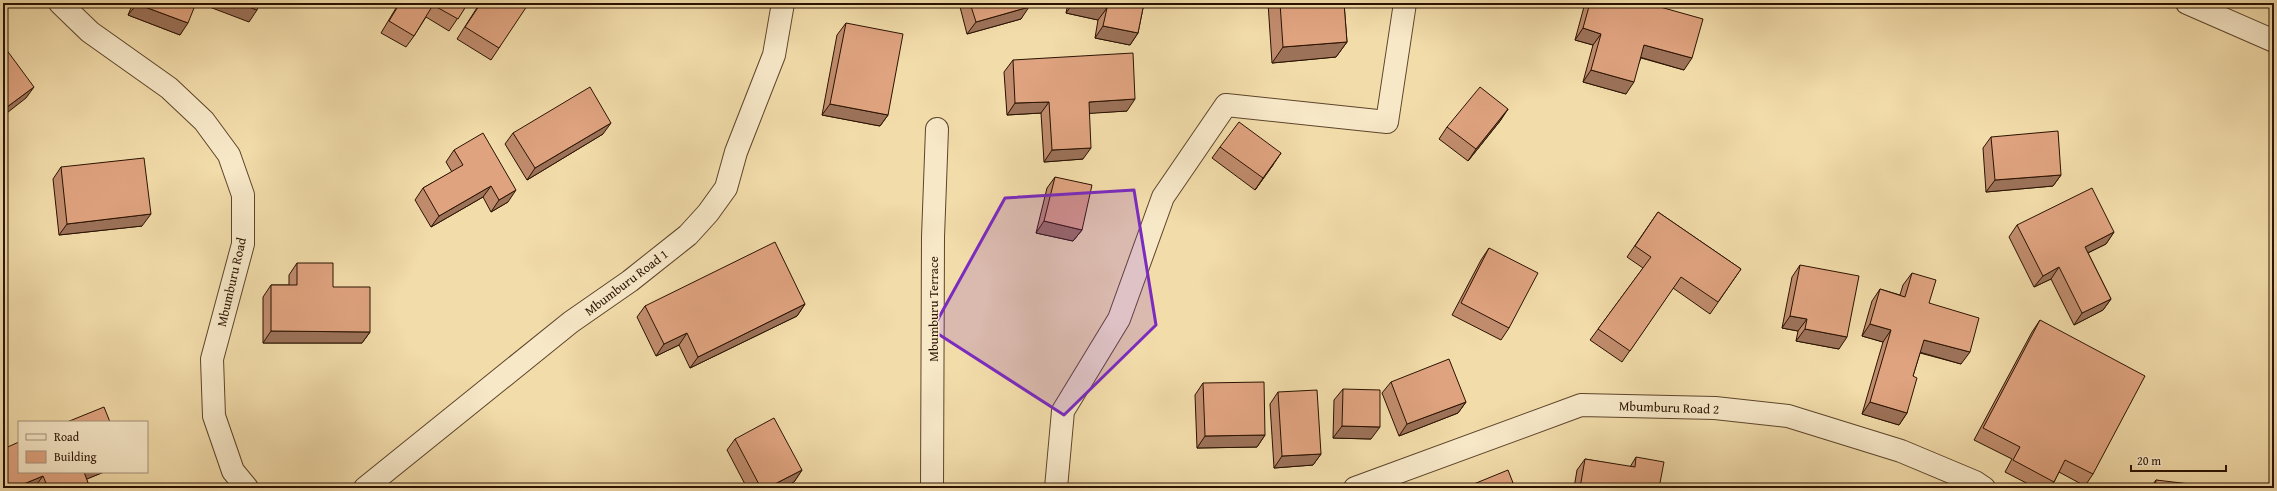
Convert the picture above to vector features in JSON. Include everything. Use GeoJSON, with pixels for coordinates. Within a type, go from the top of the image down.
{"type":"FeatureCollection","features":[{"type":"Feature","properties":{"kind":"street","name":"Mbumburu Road"},"geometry":{"type":"LineString","coordinates":[[60,3],[90,32],[169,88],[204,120],[229,155],[243,195],[243,244],[212,359],[214,416],[233,471],[247,488]]}},
{"type":"Feature","properties":{"kind":"street","name":"Mbumburu Road 1"},"geometry":{"type":"LineString","coordinates":[[365,488],[571,322],[630,281],[682,239],[708,212],[726,188],[736,152],[774,55],[783,3]]}},
{"type":"Feature","properties":{"kind":"street"},"geometry":{"type":"LineString","coordinates":[[1056,488],[1063,411],[1119,319],[1163,197],[1226,105],[1387,122],[1405,3]]}},
{"type":"Feature","properties":{"kind":"street"},"geometry":{"type":"LineString","coordinates":[[2187,3],[2274,41]]}},
{"type":"Feature","properties":{"kind":"street","name":"Mbumburu Terrace"},"geometry":{"type":"LineString","coordinates":[[932,488],[933,237],[937,130]]}},
{"type":"Feature","properties":{"kind":"street","name":"Mbumburu Road 2"},"geometry":{"type":"LineString","coordinates":[[1355,488],[1581,405],[1715,408],[1788,416],[1901,451],[1976,482],[1984,488]]}},
{"type":"Feature","properties":{"kind":"highlighted area"},"geometry":{"type":"Polygon","coordinates":[[[1134,190],[1156,325],[1064,415],[932,330],[1005,198],[1134,190]]]}},
{"type":"Feature","properties":{"kind":"building"},"geometry":{"type":"Polygon","coordinates":[[[137,3],[196,3],[188,23],[137,3]]]}},
{"type":"Feature","properties":{"kind":"building"},"geometry":{"type":"Polygon","coordinates":[[[238,3],[260,3],[257,10],[238,3]]]}},
{"type":"Feature","properties":{"kind":"building"},"geometry":{"type":"Polygon","coordinates":[[[400,3],[468,3],[458,19],[433,5],[414,36],[389,21],[400,3]]]}},
{"type":"Feature","properties":{"kind":"building"},"geometry":{"type":"Polygon","coordinates":[[[481,3],[521,3],[527,6],[499,48],[465,27],[481,3]]]}},
{"type":"Feature","properties":{"kind":"building"},"geometry":{"type":"Polygon","coordinates":[[[970,3],[1028,3],[1029,7],[976,22],[970,3]]]}},
{"type":"Feature","properties":{"kind":"building"},"geometry":{"type":"Polygon","coordinates":[[[1083,3],[1144,3],[1138,33],[1103,26],[1107,8],[1083,3]]]}},
{"type":"Feature","properties":{"kind":"building"},"geometry":{"type":"Polygon","coordinates":[[[1280,3],[1344,3],[1347,42],[1283,47],[1280,3]]]}},
{"type":"Feature","properties":{"kind":"building"},"geometry":{"type":"Polygon","coordinates":[[[1590,3],[1646,3],[1703,19],[1692,58],[1644,45],[1634,82],[1591,70],[1601,34],[1583,28],[1590,3]]]}},
{"type":"Feature","properties":{"kind":"building"},"geometry":{"type":"Polygon","coordinates":[[[846,23],[903,34],[888,115],[830,104],[846,23]]]}},
{"type":"Feature","properties":{"kind":"building"},"geometry":{"type":"Polygon","coordinates":[[[3,45],[34,87],[3,110],[3,45]]]}},
{"type":"Feature","properties":{"kind":"building"},"geometry":{"type":"Polygon","coordinates":[[[1133,53],[1135,99],[1089,102],[1091,148],[1052,150],[1049,102],[1015,103],[1013,60],[1133,53]]]}},
{"type":"Feature","properties":{"kind":"building"},"geometry":{"type":"Polygon","coordinates":[[[590,87],[611,123],[535,168],[513,133],[590,87]]]}},
{"type":"Feature","properties":{"kind":"building"},"geometry":{"type":"Polygon","coordinates":[[[1480,87],[1508,109],[1476,149],[1447,127],[1480,87]]]}},
{"type":"Feature","properties":{"kind":"building"},"geometry":{"type":"Polygon","coordinates":[[[1239,122],[1281,153],[1263,178],[1220,147],[1239,122]]]}},
{"type":"Feature","properties":{"kind":"building"},"geometry":{"type":"Polygon","coordinates":[[[2058,131],[2061,175],[1995,180],[1991,137],[2058,131]]]}},
{"type":"Feature","properties":{"kind":"building"},"geometry":{"type":"Polygon","coordinates":[[[483,133],[516,190],[499,200],[491,186],[439,216],[423,188],[463,165],[454,150],[483,133]]]}},
{"type":"Feature","properties":{"kind":"building"},"geometry":{"type":"Polygon","coordinates":[[[144,158],[151,214],[67,224],[61,167],[144,158]]]}},
{"type":"Feature","properties":{"kind":"building"},"geometry":{"type":"Polygon","coordinates":[[[1055,177],[1092,185],[1082,230],[1044,221],[1055,177]]]}},
{"type":"Feature","properties":{"kind":"building"},"geometry":{"type":"Polygon","coordinates":[[[2092,188],[2114,232],[2085,247],[2111,299],[2082,313],[2059,267],[2043,276],[2017,225],[2092,188]]]}},
{"type":"Feature","properties":{"kind":"building"},"geometry":{"type":"Polygon","coordinates":[[[1658,212],[1741,269],[1718,302],[1681,277],[1630,351],[1598,329],[1651,257],[1635,246],[1658,212]]]}},
{"type":"Feature","properties":{"kind":"building"},"geometry":{"type":"Polygon","coordinates":[[[775,242],[805,304],[698,357],[687,333],[664,344],[645,306],[775,242]]]}},
{"type":"Feature","properties":{"kind":"building"},"geometry":{"type":"Polygon","coordinates":[[[1489,248],[1538,273],[1509,328],[1461,303],[1489,248]]]}},
{"type":"Feature","properties":{"kind":"building"},"geometry":{"type":"Polygon","coordinates":[[[297,263],[333,263],[333,287],[370,287],[370,332],[271,331],[271,285],[297,285],[297,263]]]}},
{"type":"Feature","properties":{"kind":"building"},"geometry":{"type":"Polygon","coordinates":[[[1800,265],[1859,276],[1847,337],[1805,329],[1807,319],[1790,316],[1800,265]]]}},
{"type":"Feature","properties":{"kind":"building"},"geometry":{"type":"Polygon","coordinates":[[[1912,273],[1936,280],[1929,303],[1979,318],[1970,352],[1924,340],[1913,376],[1917,378],[1907,413],[1870,402],[1891,330],[1870,324],[1880,289],[1905,297],[1912,273]]]}},
{"type":"Feature","properties":{"kind":"building"},"geometry":{"type":"Polygon","coordinates":[[[2040,320],[2145,376],[2093,474],[2065,460],[2054,482],[2013,460],[2020,447],[1983,428],[2040,320]]]}},
{"type":"Feature","properties":{"kind":"building"},"geometry":{"type":"Polygon","coordinates":[[[1449,359],[1466,402],[1407,424],[1391,382],[1449,359]]]}},
{"type":"Feature","properties":{"kind":"building"},"geometry":{"type":"Polygon","coordinates":[[[1264,382],[1265,435],[1205,436],[1203,383],[1264,382]]]}},
{"type":"Feature","properties":{"kind":"building"},"geometry":{"type":"Polygon","coordinates":[[[1343,389],[1380,390],[1380,427],[1342,426],[1343,389]]]}},
{"type":"Feature","properties":{"kind":"building"},"geometry":{"type":"Polygon","coordinates":[[[1317,390],[1321,454],[1282,456],[1278,392],[1317,390]]]}},
{"type":"Feature","properties":{"kind":"building"},"geometry":{"type":"Polygon","coordinates":[[[104,407],[110,421],[69,421],[104,407]]]}},
{"type":"Feature","properties":{"kind":"building"},"geometry":{"type":"Polygon","coordinates":[[[774,418],[802,470],[767,488],[761,488],[735,439],[774,418]]]}},
{"type":"Feature","properties":{"kind":"building"},"geometry":{"type":"Polygon","coordinates":[[[18,442],[18,473],[84,473],[90,488],[48,488],[43,476],[14,488],[7,488],[3,480],[3,449],[18,442]]]}},
{"type":"Feature","properties":{"kind":"building"},"geometry":{"type":"Polygon","coordinates":[[[1636,457],[1664,462],[1659,488],[1580,488],[1585,459],[1635,467],[1636,457]]]}},
{"type":"Feature","properties":{"kind":"building"},"geometry":{"type":"Polygon","coordinates":[[[1508,470],[1515,488],[1464,488],[1508,470]]]}},
{"type":"Feature","properties":{"kind":"building"},"geometry":{"type":"Polygon","coordinates":[[[2156,480],[2190,484],[2189,488],[2155,488],[2156,480]]]}}]}
